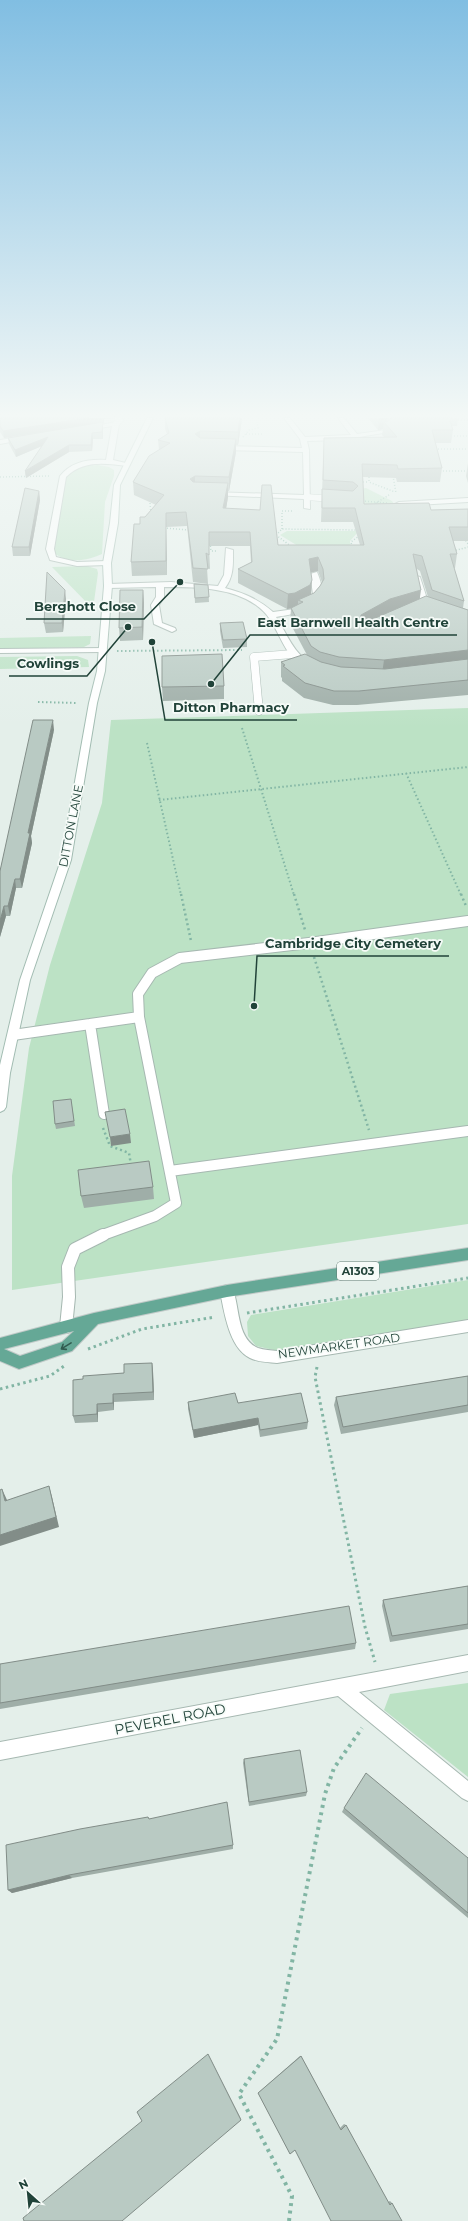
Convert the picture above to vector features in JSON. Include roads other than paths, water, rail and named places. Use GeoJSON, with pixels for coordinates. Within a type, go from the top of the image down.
{"type":"FeatureCollection","features":[{"type":"Feature","properties":{"kind":"main road","name":"A1303"},"geometry":{"type":"LineString","coordinates":[[0,1344],[94,1319],[227,1291],[468,1254]]}},
{"type":"Feature","properties":{"kind":"main road"},"geometry":{"type":"LineString","coordinates":[[0,1354],[19,1363],[67,1347],[94,1319]]}},
{"type":"Feature","properties":{"kind":"street"},"geometry":{"type":"LineString","coordinates":[[55,522],[50,549],[53,558],[77,564],[107,563]]}},
{"type":"Feature","properties":{"kind":"street","name":"DITTON LANE"},"geometry":{"type":"LineString","coordinates":[[0,1107],[4,1073],[25,980],[66,860],[93,703],[101,671],[108,586],[107,563],[113,522]]}},
{"type":"Feature","properties":{"kind":"street"},"geometry":{"type":"LineString","coordinates":[[220,589],[226,583],[229,574],[229,550]]}},
{"type":"Feature","properties":{"kind":"street"},"geometry":{"type":"LineString","coordinates":[[415,571],[422,607],[440,613]]}},
{"type":"Feature","properties":{"kind":"street"},"geometry":{"type":"LineString","coordinates":[[271,615],[299,610],[313,602],[317,596],[314,574]]}},
{"type":"Feature","properties":{"kind":"street"},"geometry":{"type":"LineString","coordinates":[[160,585],[160,598],[155,605],[158,624],[172,630]]}},
{"type":"Feature","properties":{"kind":"street"},"geometry":{"type":"LineString","coordinates":[[108,586],[201,586],[220,589],[248,598],[271,615],[293,654],[307,665],[319,670]]}},
{"type":"Feature","properties":{"kind":"street"},"geometry":{"type":"LineString","coordinates":[[0,651],[103,650]]}},
{"type":"Feature","properties":{"kind":"street","name":"NEWMARKET ROAD"},"geometry":{"type":"LineString","coordinates":[[227,1291],[234,1324],[242,1341],[253,1353],[277,1357],[468,1326]]}},
{"type":"Feature","properties":{"kind":"street","name":"PEVEREL ROAD"},"geometry":{"type":"LineString","coordinates":[[0,1751],[468,1663]]}},
{"type":"Feature","properties":{"kind":"street"},"geometry":{"type":"LineString","coordinates":[[340,1687],[372,1715],[468,1792]]}},
{"type":"Feature","properties":{"kind":"lane"},"geometry":{"type":"LineString","coordinates":[[259,711],[254,657],[293,654]]}},
{"type":"Feature","properties":{"kind":"lane"},"geometry":{"type":"LineString","coordinates":[[66,1327],[69,1297],[68,1267],[75,1249],[93,1238],[155,1216],[176,1202],[139,1017],[138,994],[152,973],[180,958],[309,944],[468,921]]}},
{"type":"Feature","properties":{"kind":"lane"},"geometry":{"type":"LineString","coordinates":[[13,1035],[139,1017]]}},
{"type":"Feature","properties":{"kind":"lane"},"geometry":{"type":"LineString","coordinates":[[90,1024],[104,1114]]}},
{"type":"Feature","properties":{"kind":"lane"},"geometry":{"type":"LineString","coordinates":[[170,1172],[468,1131]]}},
{"type":"Feature","properties":{"kind":"place","name":"Berghott Close"},"geometry":{"type":"Point","coordinates":[180,582]}},
{"type":"Feature","properties":{"kind":"place","name":"Cowlings"},"geometry":{"type":"Point","coordinates":[128,627]}},
{"type":"Feature","properties":{"kind":"place","name":"Ditton Pharmacy"},"geometry":{"type":"Point","coordinates":[152,642]}},
{"type":"Feature","properties":{"kind":"place","name":"East Barnwell Health Centre"},"geometry":{"type":"Point","coordinates":[211,684]}},
{"type":"Feature","properties":{"kind":"place","name":"Cambridge City Cemetery"},"geometry":{"type":"Point","coordinates":[254,1006]}}]}
